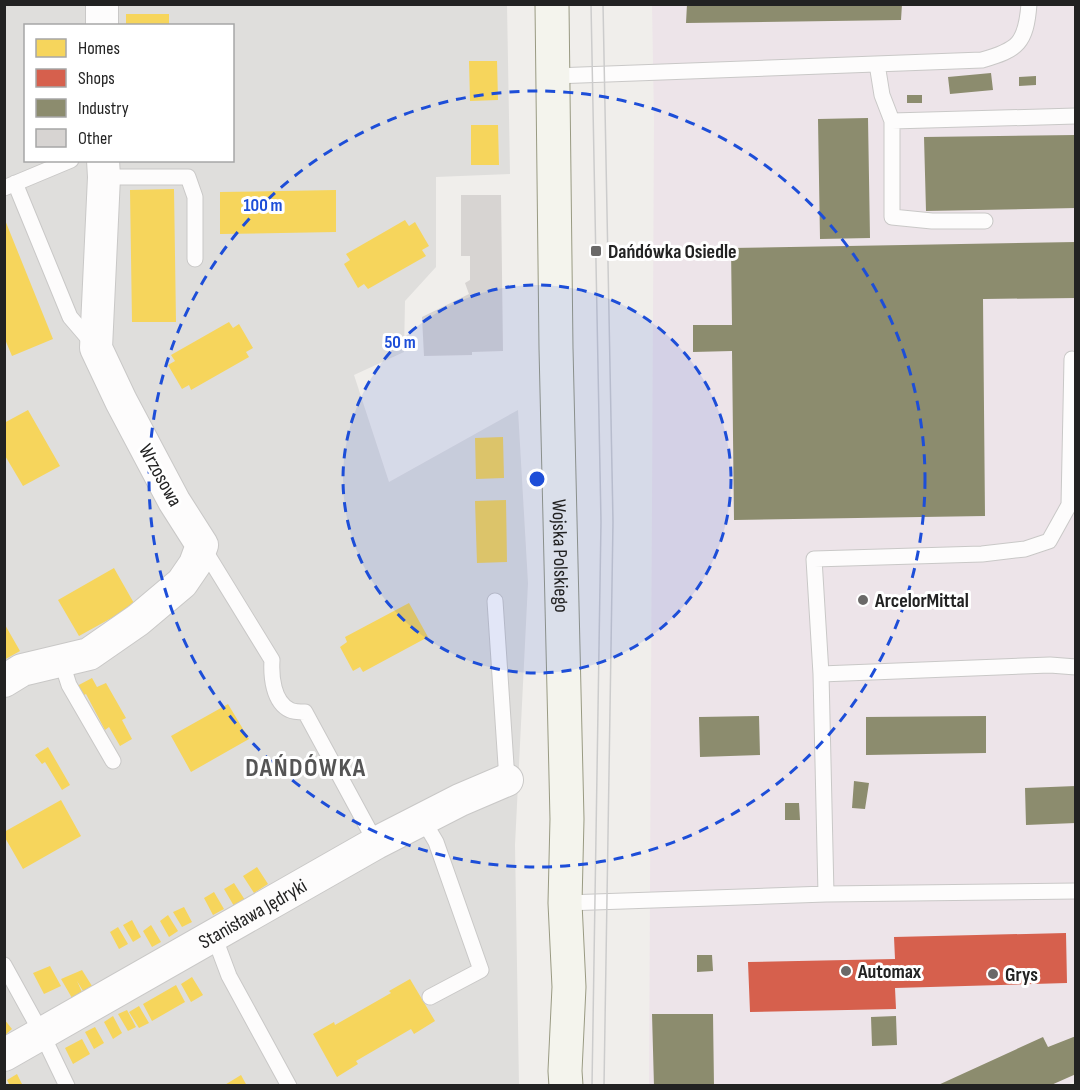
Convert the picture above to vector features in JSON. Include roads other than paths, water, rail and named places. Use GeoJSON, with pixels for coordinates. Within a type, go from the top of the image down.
{"type":"FeatureCollection","features":[{"type":"Feature","properties":{"kind":"main road","name":"Wojska Polskiego"},"geometry":{"type":"LineString","coordinates":[[552,4],[556,348],[569,987],[562,1081]]}},
{"type":"Feature","properties":{"kind":"street"},"geometry":{"type":"LineString","coordinates":[[102,4],[102,24]]}},
{"type":"Feature","properties":{"kind":"street","name":"Wrzosowa"},"geometry":{"type":"LineString","coordinates":[[103,169],[96,348],[174,501],[202,545]]}},
{"type":"Feature","properties":{"kind":"street"},"geometry":{"type":"LineString","coordinates":[[4,681],[22,670],[89,654],[153,608],[182,583],[195,564],[202,545]]}},
{"type":"Feature","properties":{"kind":"street","name":"Stanisława Jędryki"},"geometry":{"type":"LineString","coordinates":[[4,1055],[376,843],[460,800],[507,780]]}},
{"type":"Feature","properties":{"kind":"lane"},"geometry":{"type":"LineString","coordinates":[[554,76],[982,60],[1008,53],[1021,40],[1028,23],[1029,4]]}},
{"type":"Feature","properties":{"kind":"lane"},"geometry":{"type":"LineString","coordinates":[[877,64],[882,95],[892,121],[892,217],[932,221],[985,221]]}},
{"type":"Feature","properties":{"kind":"lane"},"geometry":{"type":"LineString","coordinates":[[892,121],[1076,116]]}},
{"type":"Feature","properties":{"kind":"lane"},"geometry":{"type":"LineString","coordinates":[[66,162],[10,185],[70,317],[96,348]]}},
{"type":"Feature","properties":{"kind":"lane"},"geometry":{"type":"LineString","coordinates":[[103,169],[188,177],[195,197],[195,259]]}},
{"type":"Feature","properties":{"kind":"lane"},"geometry":{"type":"LineString","coordinates":[[826,894],[821,674],[814,559],[982,554],[1025,549],[1049,541],[1069,505],[1072,359]]}},
{"type":"Feature","properties":{"kind":"lane"},"geometry":{"type":"LineString","coordinates":[[202,545],[272,660],[271,676],[280,702],[291,710],[305,712],[376,843]]}},
{"type":"Feature","properties":{"kind":"lane"},"geometry":{"type":"LineString","coordinates":[[495,601],[507,780]]}},
{"type":"Feature","properties":{"kind":"lane"},"geometry":{"type":"LineString","coordinates":[[61,660],[69,685],[113,761]]}},
{"type":"Feature","properties":{"kind":"lane"},"geometry":{"type":"LineString","coordinates":[[821,674],[1050,664],[1076,667]]}},
{"type":"Feature","properties":{"kind":"lane"},"geometry":{"type":"LineString","coordinates":[[423,820],[436,842],[481,969],[430,997]]}},
{"type":"Feature","properties":{"kind":"lane"},"geometry":{"type":"LineString","coordinates":[[566,903],[826,894],[1076,891]]}},
{"type":"Feature","properties":{"kind":"lane"},"geometry":{"type":"LineString","coordinates":[[214,936],[229,976],[289,1086]]}},
{"type":"Feature","properties":{"kind":"lane"},"geometry":{"type":"LineString","coordinates":[[4,965],[42,1034],[67,1086]]}},
{"type":"Feature","properties":{"kind":"tram line"},"geometry":{"type":"LineString","coordinates":[[591,4],[601,522],[592,1086]]}},
{"type":"Feature","properties":{"kind":"tram line"},"geometry":{"type":"LineString","coordinates":[[603,4],[613,522],[604,1086]]}},
{"type":"Feature","properties":{"kind":"place","name":"Dańdówka Osiedle"},"geometry":{"type":"Point","coordinates":[596,251]}},
{"type":"Feature","properties":{"kind":"place","name":"ArcelorMittal"},"geometry":{"type":"Point","coordinates":[863,600]}},
{"type":"Feature","properties":{"kind":"place","name":"Automax"},"geometry":{"type":"Point","coordinates":[846,971]}},
{"type":"Feature","properties":{"kind":"place","name":"Grys"},"geometry":{"type":"Point","coordinates":[993,974]}},
{"type":"Feature","properties":{"kind":"district","name":"DAŃDÓWKA"},"geometry":{"type":"Point","coordinates":[306,767]}}]}
